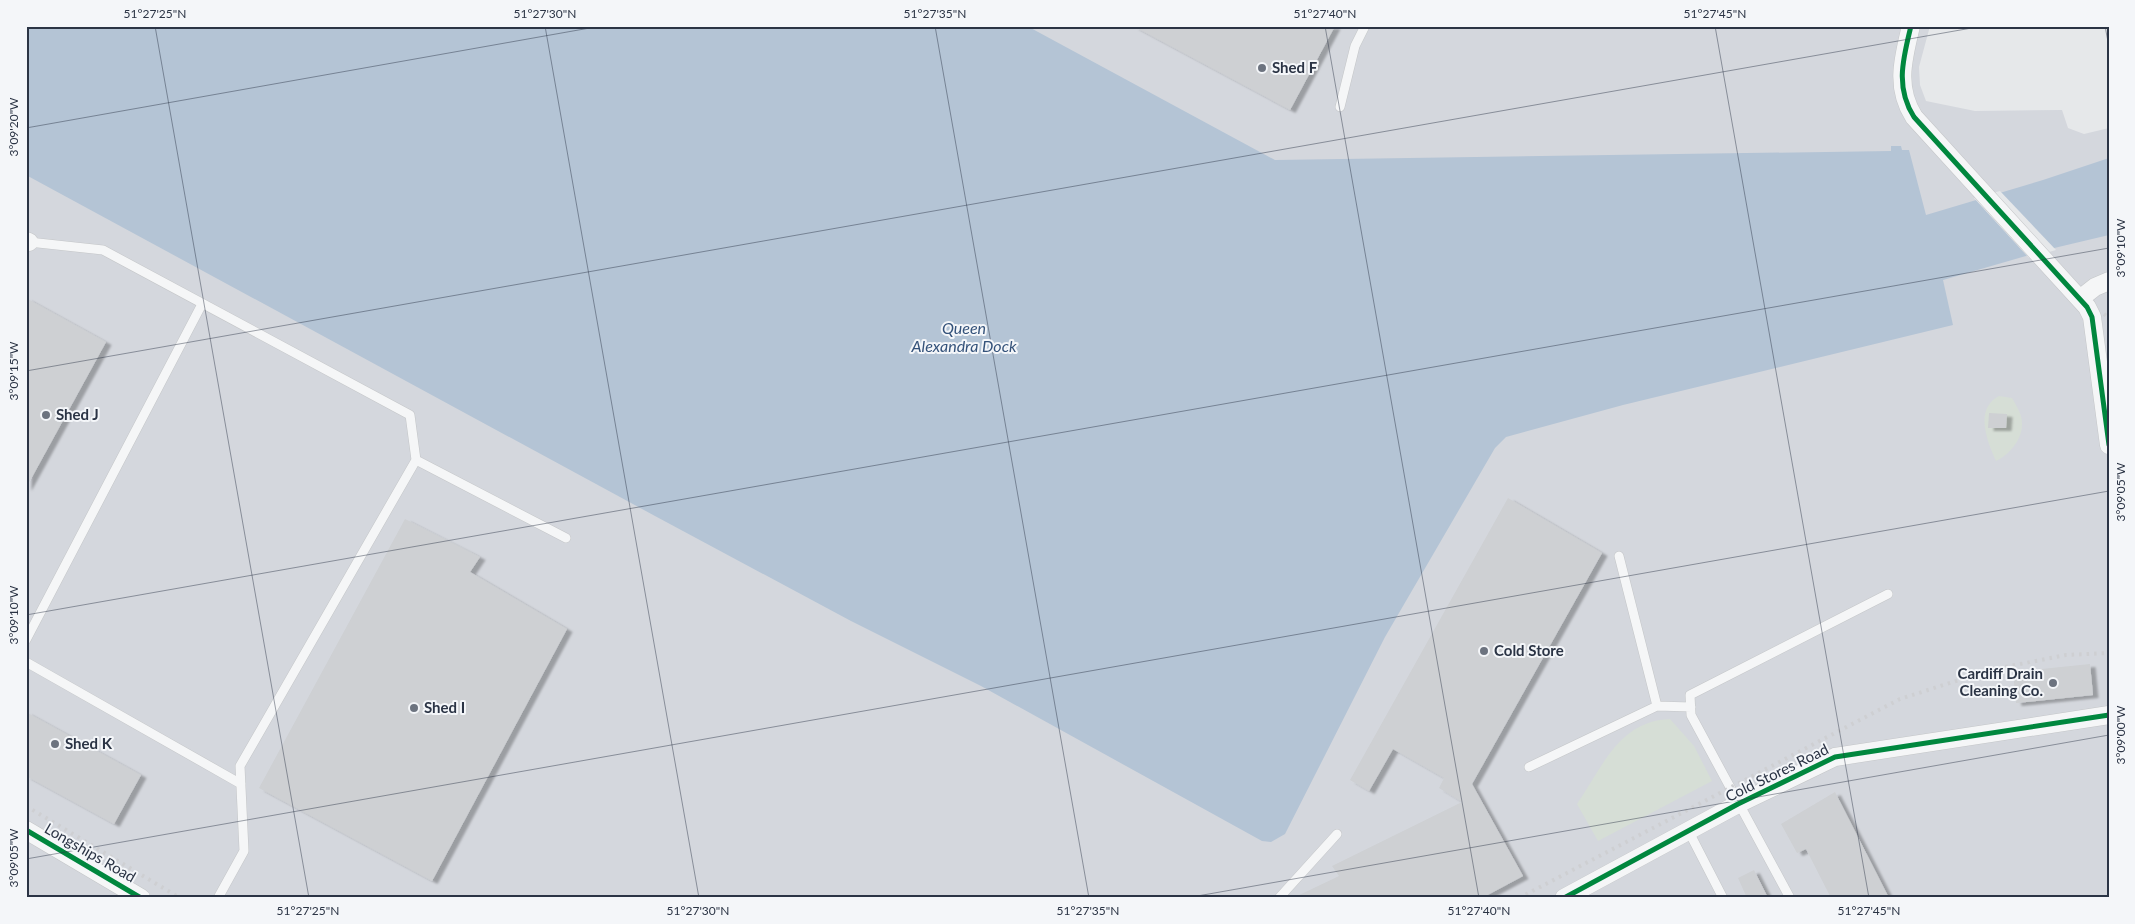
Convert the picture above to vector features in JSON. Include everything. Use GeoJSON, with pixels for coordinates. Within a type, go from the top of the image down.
{"type":"FeatureCollection","features":[{"type":"Feature","properties":{"kind":"street"},"geometry":{"type":"LineString","coordinates":[[1911,26],[1902,66],[1905,100],[1914,117],[2081,298],[2092,317],[2109,445]]}},
{"type":"Feature","properties":{"kind":"street"},"geometry":{"type":"LineString","coordinates":[[2081,298],[2095,287],[2109,281]]}},
{"type":"Feature","properties":{"kind":"street","name":"Cold Stores Road"},"geometry":{"type":"LineString","coordinates":[[1564,898],[1738,804],[1834,757],[2109,715]]}},
{"type":"Feature","properties":{"kind":"street","name":"Longships Road"},"geometry":{"type":"LineString","coordinates":[[26,830],[142,898]]}},
{"type":"Feature","properties":{"kind":"lane"},"geometry":{"type":"LineString","coordinates":[[1340,107],[1355,46],[1365,26]]}},
{"type":"Feature","properties":{"kind":"lane"},"geometry":{"type":"LineString","coordinates":[[28,242],[103,250],[410,415],[416,460],[240,766],[244,851],[218,898]]}},
{"type":"Feature","properties":{"kind":"lane"},"geometry":{"type":"LineString","coordinates":[[26,640],[202,304]]}},
{"type":"Feature","properties":{"kind":"lane"},"geometry":{"type":"LineString","coordinates":[[416,460],[566,538]]}},
{"type":"Feature","properties":{"kind":"lane"},"geometry":{"type":"LineString","coordinates":[[1619,556],[1657,706]]}},
{"type":"Feature","properties":{"kind":"lane"},"geometry":{"type":"LineString","coordinates":[[1790,898],[1691,715],[1690,695],[1888,594]]}},
{"type":"Feature","properties":{"kind":"lane"},"geometry":{"type":"LineString","coordinates":[[26,662],[241,784]]}},
{"type":"Feature","properties":{"kind":"lane"},"geometry":{"type":"LineString","coordinates":[[1529,767],[1657,706],[1691,707]]}},
{"type":"Feature","properties":{"kind":"lane"},"geometry":{"type":"LineString","coordinates":[[1689,832],[1724,898]]}},
{"type":"Feature","properties":{"kind":"lane"},"geometry":{"type":"LineString","coordinates":[[1279,898],[1337,834]]}},
{"type":"Feature","properties":{"kind":"shaded area"},"geometry":{"type":"Polygon","coordinates":[[[26,26],[1930,26],[1919,67],[1920,85],[1926,101],[1975,111],[2062,110],[2068,128],[2084,134],[2109,128],[2109,898],[26,898],[26,26]]]}},
{"type":"Feature","properties":{"kind":"shaded area"},"geometry":{"type":"Polygon","coordinates":[[[1999,396],[2012,398],[2021,416],[2022,423],[2020,436],[2016,443],[2002,458],[1996,461],[1986,435],[1985,417],[1991,402],[1999,396]]]}},
{"type":"Feature","properties":{"kind":"shaded area"},"geometry":{"type":"Polygon","coordinates":[[[1670,719],[1694,746],[1712,781],[1598,841],[1577,804],[1604,761],[1625,737],[1638,728],[1652,722],[1670,719]]]}},
{"type":"Feature","properties":{"kind":"water","name":"Queen Alexandra Dock"},"geometry":{"type":"Polygon","coordinates":[[[26,26],[1027,26],[1275,160],[1891,151],[1891,146],[1901,146],[1902,150],[1909,150],[1926,215],[2109,158],[2109,235],[2050,249],[1943,280],[1953,325],[1623,405],[1506,437],[1495,448],[1385,637],[1285,834],[1271,842],[1262,841],[981,686],[851,621],[655,516],[26,175],[26,26]]]}},
{"type":"Feature","properties":{"kind":"pier"},"geometry":{"type":"Polygon","coordinates":[[[2000,191],[2056,250],[2029,258],[1974,198],[2000,191]]]}},
{"type":"Feature","properties":{"kind":"building","name":"Shed F"},"geometry":{"type":"Polygon","coordinates":[[[1133,26],[1335,26],[1290,110],[1133,26]]]}},
{"type":"Feature","properties":{"kind":"building","name":"Shed J"},"geometry":{"type":"Polygon","coordinates":[[[26,298],[106,342],[26,488],[26,298]]]}},
{"type":"Feature","properties":{"kind":"building"},"geometry":{"type":"Polygon","coordinates":[[[1989,413],[2007,414],[2006,428],[1988,428],[1989,413]]]}},
{"type":"Feature","properties":{"kind":"building","name":"Cold Store"},"geometry":{"type":"Polygon","coordinates":[[[1508,498],[1602,553],[1472,784],[1523,876],[1482,898],[1293,898],[1339,876],[1332,866],[1462,802],[1439,788],[1444,778],[1393,749],[1369,791],[1350,780],[1508,498]]]}},
{"type":"Feature","properties":{"kind":"building","name":"Shed I"},"geometry":{"type":"Polygon","coordinates":[[[405,519],[480,557],[470,572],[567,629],[432,881],[259,788],[405,519]]]}},
{"type":"Feature","properties":{"kind":"building","name":"Cardiff Drain Cleaning Co."},"geometry":{"type":"Polygon","coordinates":[[[2090,664],[2093,695],[2016,703],[2013,672],[2090,664]]]}},
{"type":"Feature","properties":{"kind":"building","name":"Shed K"},"geometry":{"type":"Polygon","coordinates":[[[26,712],[141,775],[114,824],[26,776],[26,712]]]}},
{"type":"Feature","properties":{"kind":"building"},"geometry":{"type":"Polygon","coordinates":[[[1835,792],[1889,898],[1831,898],[1806,849],[1797,853],[1781,824],[1835,792]]]}},
{"type":"Feature","properties":{"kind":"building"},"geometry":{"type":"Polygon","coordinates":[[[1754,870],[1768,898],[1747,898],[1738,878],[1754,870]]]}},
{"type":"Feature","properties":{"kind":"railway"},"geometry":{"type":"LineString","coordinates":[[2104,314],[2109,318]]}},
{"type":"Feature","properties":{"kind":"railway"},"geometry":{"type":"LineString","coordinates":[[1519,898],[1900,699],[1990,670],[2066,655],[2109,653]]}},
{"type":"Feature","properties":{"kind":"railway"},"geometry":{"type":"LineString","coordinates":[[26,806],[180,898]]}},
{"type":"Feature","properties":{"kind":"cycle path"},"geometry":{"type":"LineString","coordinates":[[1911,26],[1902,73],[1904,95],[1914,117],[2087,307],[2092,317],[2109,445]]}},
{"type":"Feature","properties":{"kind":"cycle path"},"geometry":{"type":"LineString","coordinates":[[1564,898],[1738,804],[1835,757],[2109,715]]}},
{"type":"Feature","properties":{"kind":"cycle path"},"geometry":{"type":"LineString","coordinates":[[26,830],[141,898]]}},
{"type":"Feature","properties":{"kind":"place","name":"Shed F"},"geometry":{"type":"Point","coordinates":[1262,68]}},
{"type":"Feature","properties":{"kind":"place","name":"Shed J"},"geometry":{"type":"Point","coordinates":[46,415]}},
{"type":"Feature","properties":{"kind":"place","name":"Cold Store"},"geometry":{"type":"Point","coordinates":[1484,651]}},
{"type":"Feature","properties":{"kind":"place","name":"Cardiff Drain Cleaning Co."},"geometry":{"type":"Point","coordinates":[2053,683]}},
{"type":"Feature","properties":{"kind":"place","name":"Shed I"},"geometry":{"type":"Point","coordinates":[414,708]}},
{"type":"Feature","properties":{"kind":"place","name":"Shed K"},"geometry":{"type":"Point","coordinates":[55,744]}}]}
